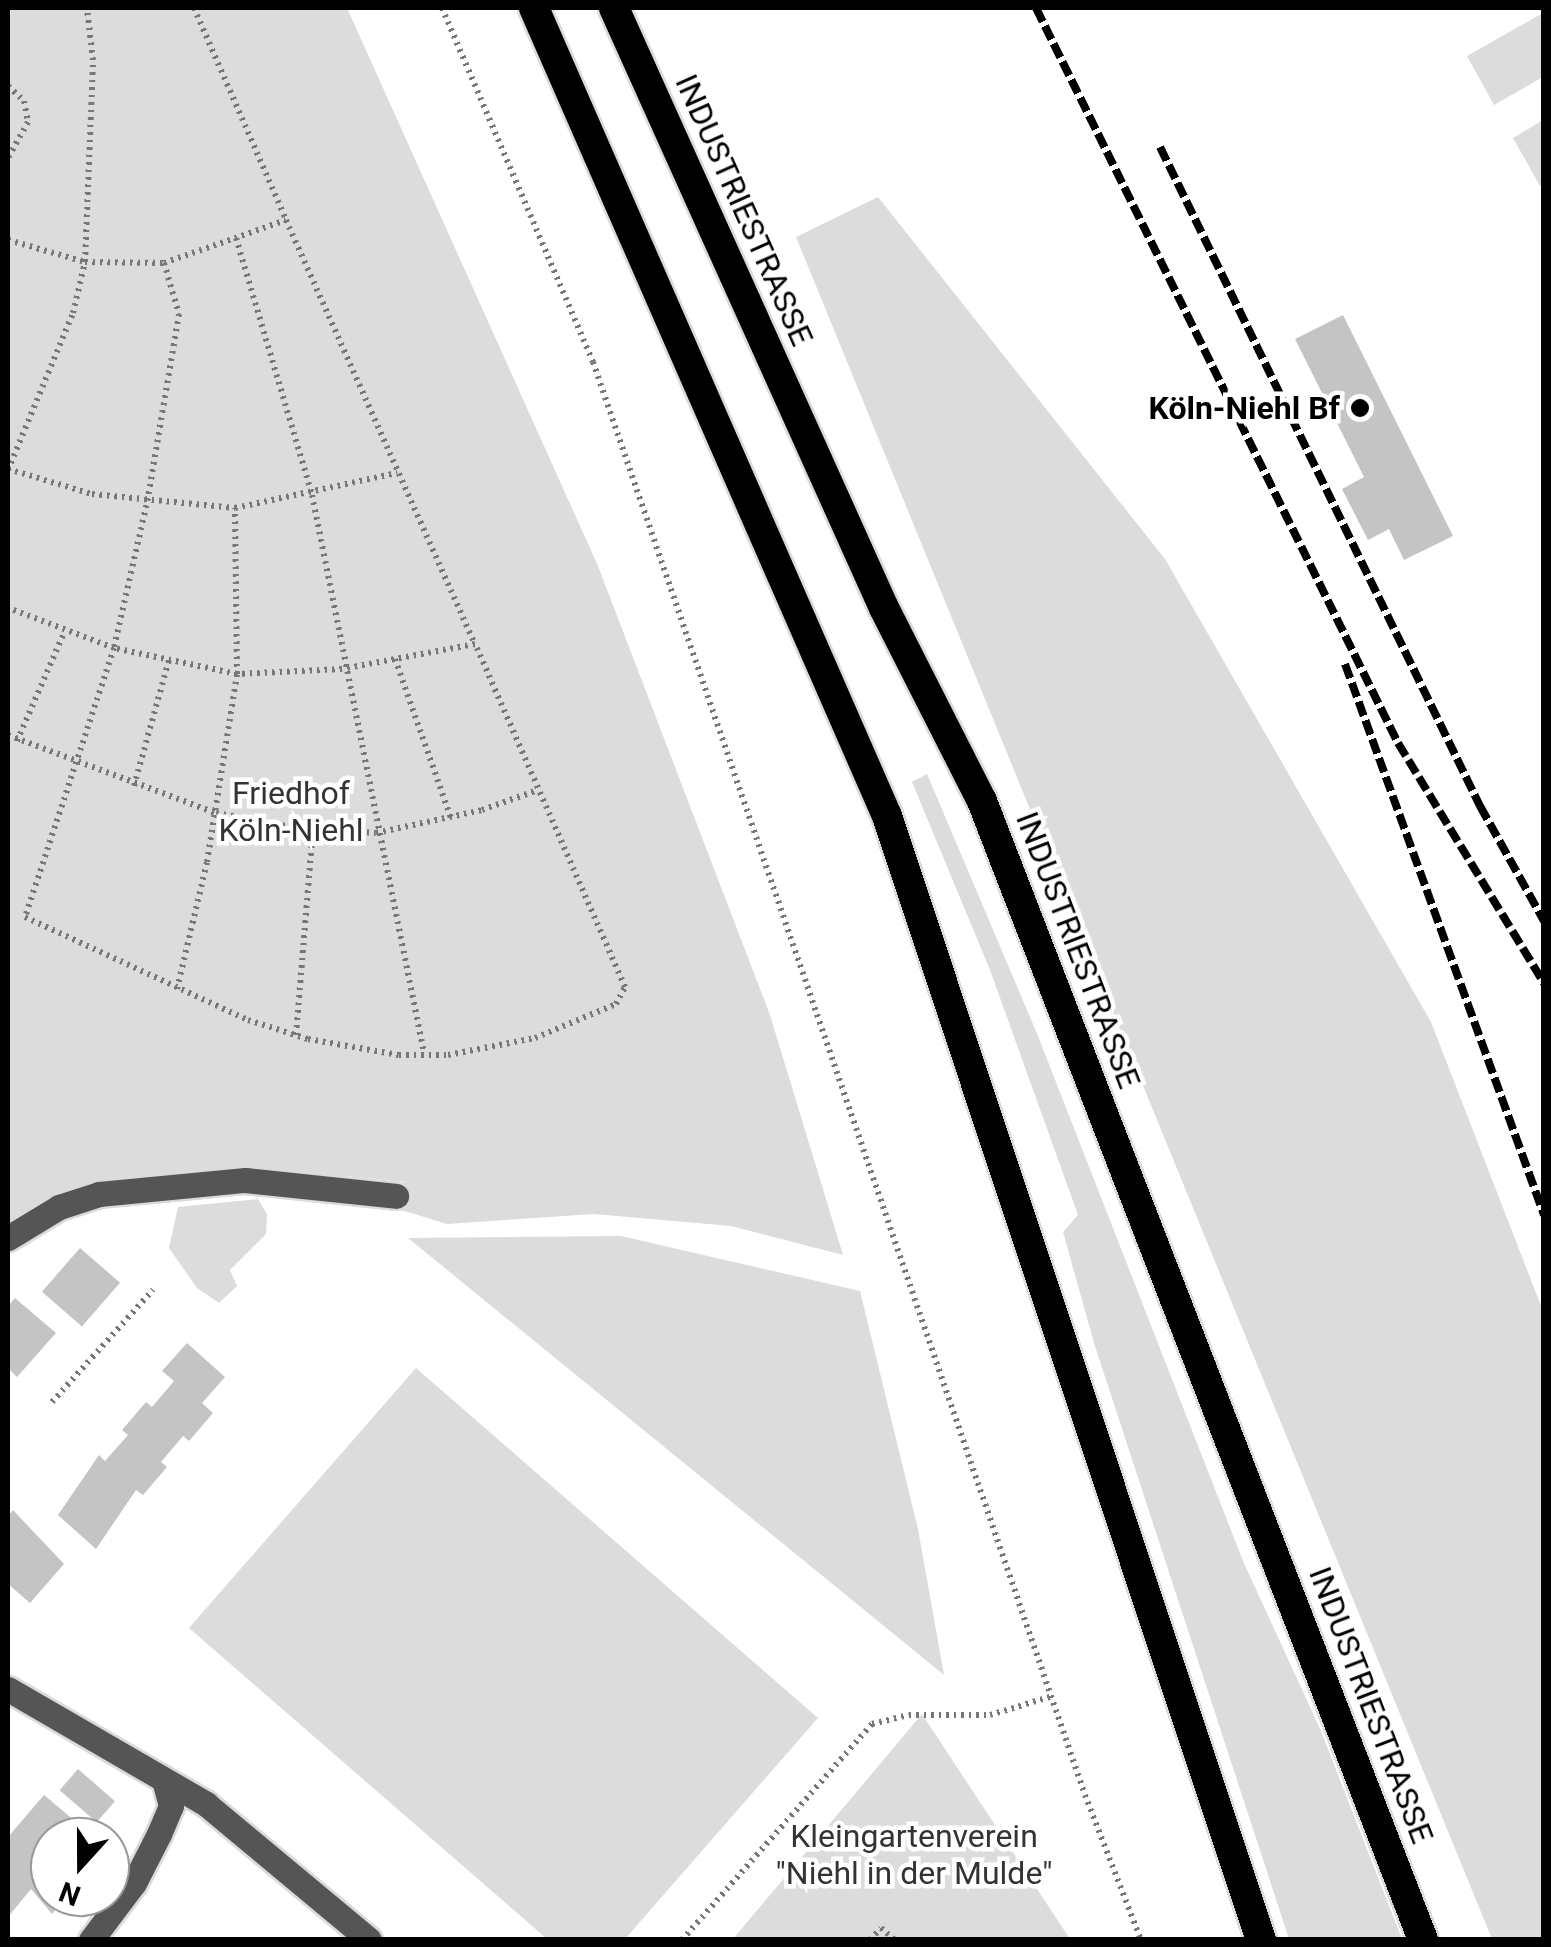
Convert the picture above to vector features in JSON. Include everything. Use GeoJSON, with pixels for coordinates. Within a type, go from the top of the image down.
{"type":"FeatureCollection","features":[{"type":"Feature","properties":{"kind":"highway"},"geometry":{"type":"LineString","coordinates":[[534,8],[888,816],[1261,1940]]}},
{"type":"Feature","properties":{"kind":"highway","name":"INDUSTRIESTRASSE"},"geometry":{"type":"LineString","coordinates":[[614,8],[884,608],[982,801],[1423,1940]]}},
{"type":"Feature","properties":{"kind":"street"},"geometry":{"type":"LineString","coordinates":[[8,1238],[59,1207],[99,1194],[245,1180],[396,1196]]}},
{"type":"Feature","properties":{"kind":"street"},"geometry":{"type":"LineString","coordinates":[[8,1689],[206,1804],[369,1940]]}},
{"type":"Feature","properties":{"kind":"street"},"geometry":{"type":"LineString","coordinates":[[90,1940],[134,1883],[160,1834],[171,1806],[164,1783]]}},
{"type":"Feature","properties":{"kind":"path"},"geometry":{"type":"LineString","coordinates":[[87,8],[93,60],[85,262],[72,313],[8,469],[92,494],[235,508],[312,495],[398,473]]}},
{"type":"Feature","properties":{"kind":"path"},"geometry":{"type":"LineString","coordinates":[[164,264],[179,314],[148,498],[114,648],[25,917],[176,989],[296,1035],[424,1053],[535,1038],[616,1004],[625,986],[194,8]]}},
{"type":"Feature","properties":{"kind":"path"},"geometry":{"type":"LineString","coordinates":[[442,8],[594,362],[1053,1696],[1141,1940]]}},
{"type":"Feature","properties":{"kind":"path"},"geometry":{"type":"LineString","coordinates":[[8,86],[24,101],[28,122],[8,158]]}},
{"type":"Feature","properties":{"kind":"path"},"geometry":{"type":"LineString","coordinates":[[8,240],[85,262],[164,264],[286,220]]}},
{"type":"Feature","properties":{"kind":"path"},"geometry":{"type":"LineString","coordinates":[[236,238],[312,495],[342,669],[424,1053]]}},
{"type":"Feature","properties":{"kind":"path"},"geometry":{"type":"LineString","coordinates":[[176,989],[216,813],[236,674],[235,508]]}},
{"type":"Feature","properties":{"kind":"path"},"geometry":{"type":"LineString","coordinates":[[8,609],[64,633],[114,648],[236,674],[342,669],[476,644]]}},
{"type":"Feature","properties":{"kind":"path"},"geometry":{"type":"LineString","coordinates":[[17,740],[64,633]]}},
{"type":"Feature","properties":{"kind":"path"},"geometry":{"type":"LineString","coordinates":[[395,659],[451,818]]}},
{"type":"Feature","properties":{"kind":"path"},"geometry":{"type":"LineString","coordinates":[[134,786],[169,660]]}},
{"type":"Feature","properties":{"kind":"path"},"geometry":{"type":"LineString","coordinates":[[8,735],[134,786],[216,813],[314,828],[376,833],[451,818],[538,790]]}},
{"type":"Feature","properties":{"kind":"path"},"geometry":{"type":"LineString","coordinates":[[296,1035],[314,828]]}},
{"type":"Feature","properties":{"kind":"path"},"geometry":{"type":"LineString","coordinates":[[52,1402],[153,1290]]}},
{"type":"Feature","properties":{"kind":"path"},"geometry":{"type":"LineString","coordinates":[[682,1940],[872,1724],[909,1716],[990,1715],[1053,1696]]}},
{"type":"Feature","properties":{"kind":"path"},"geometry":{"type":"LineString","coordinates":[[870,1940],[881,1928],[895,1940]]}},
{"type":"Feature","properties":{"kind":"green space","name":"Friedhof Köln-Niehl"},"geometry":{"type":"Polygon","coordinates":[[[8,8],[347,8],[598,566],[770,1015],[843,1255],[731,1226],[594,1214],[447,1224],[398,1209],[404,1182],[244,1166],[61,1192],[8,1221],[8,8]]]}},
{"type":"Feature","properties":{"kind":"green space"},"geometry":{"type":"Polygon","coordinates":[[[1543,13],[1543,77],[1494,105],[1467,56],[1543,13]]]}},
{"type":"Feature","properties":{"kind":"green space"},"geometry":{"type":"Polygon","coordinates":[[[1543,120],[1543,183],[1540,186],[1513,138],[1543,120]]]}},
{"type":"Feature","properties":{"kind":"green space"},"geometry":{"type":"Polygon","coordinates":[[[878,197],[1165,559],[1431,1022],[1543,1311],[1543,1939],[1492,1939],[796,237],[878,197]]]}},
{"type":"Feature","properties":{"kind":"green space"},"geometry":{"type":"Polygon","coordinates":[[[927,774],[1038,1036],[1243,1561],[1321,1731],[1402,1939],[1289,1939],[1094,1343],[1063,1232],[1078,1215],[990,970],[912,782],[927,774]]]}},
{"type":"Feature","properties":{"kind":"green space"},"geometry":{"type":"Polygon","coordinates":[[[258,1199],[267,1214],[266,1234],[230,1270],[237,1286],[219,1303],[197,1288],[169,1248],[178,1207],[258,1199]]]}},
{"type":"Feature","properties":{"kind":"green space"},"geometry":{"type":"Polygon","coordinates":[[[621,1236],[860,1291],[918,1529],[944,1675],[408,1238],[621,1236]]]}},
{"type":"Feature","properties":{"kind":"green space"},"geometry":{"type":"Polygon","coordinates":[[[416,1368],[818,1718],[625,1939],[547,1939],[189,1628],[416,1368]]]}},
{"type":"Feature","properties":{"kind":"green space","name":"Kleingartenverein \"Niehl in der Mulde\""},"geometry":{"type":"Polygon","coordinates":[[[922,1714],[1070,1939],[733,1939],[922,1714]]]}},
{"type":"Feature","properties":{"kind":"building","name":"Köln-Niehl Bf"},"geometry":{"type":"Polygon","coordinates":[[[1343,315],[1453,536],[1404,560],[1389,529],[1368,540],[1342,489],[1364,477],[1295,339],[1343,315]]]}},
{"type":"Feature","properties":{"kind":"building"},"geometry":{"type":"Polygon","coordinates":[[[80,1248],[120,1283],[82,1327],[42,1292],[80,1248]]]}},
{"type":"Feature","properties":{"kind":"building"},"geometry":{"type":"Polygon","coordinates":[[[15,1298],[56,1333],[17,1377],[8,1368],[8,1306],[15,1298]]]}},
{"type":"Feature","properties":{"kind":"building"},"geometry":{"type":"Polygon","coordinates":[[[187,1343],[225,1377],[202,1403],[213,1413],[189,1441],[183,1436],[161,1462],[167,1467],[143,1495],[136,1490],[96,1549],[58,1515],[99,1455],[105,1461],[128,1435],[122,1430],[146,1402],[152,1407],[174,1381],[162,1371],[187,1343]]]}},
{"type":"Feature","properties":{"kind":"building"},"geometry":{"type":"Polygon","coordinates":[[[13,1510],[64,1564],[30,1603],[8,1584],[8,1516],[13,1510]]]}},
{"type":"Feature","properties":{"kind":"building"},"geometry":{"type":"Polygon","coordinates":[[[78,1769],[115,1801],[101,1817],[91,1817],[60,1790],[78,1769]]]}},
{"type":"Feature","properties":{"kind":"building"},"geometry":{"type":"Polygon","coordinates":[[[44,1795],[70,1817],[30,1817],[30,1890],[8,1917],[8,1837],[44,1795]]]}},
{"type":"Feature","properties":{"kind":"railway"},"geometry":{"type":"LineString","coordinates":[[1036,8],[1398,743],[1544,983]]}},
{"type":"Feature","properties":{"kind":"railway"},"geometry":{"type":"LineString","coordinates":[[1160,147],[1480,806],[1544,921]]}},
{"type":"Feature","properties":{"kind":"railway"},"geometry":{"type":"LineString","coordinates":[[1345,664],[1544,1215]]}},
{"type":"Feature","properties":{"kind":"place","name":"Köln-Niehl Bf"},"geometry":{"type":"Point","coordinates":[1360,408]}}]}
